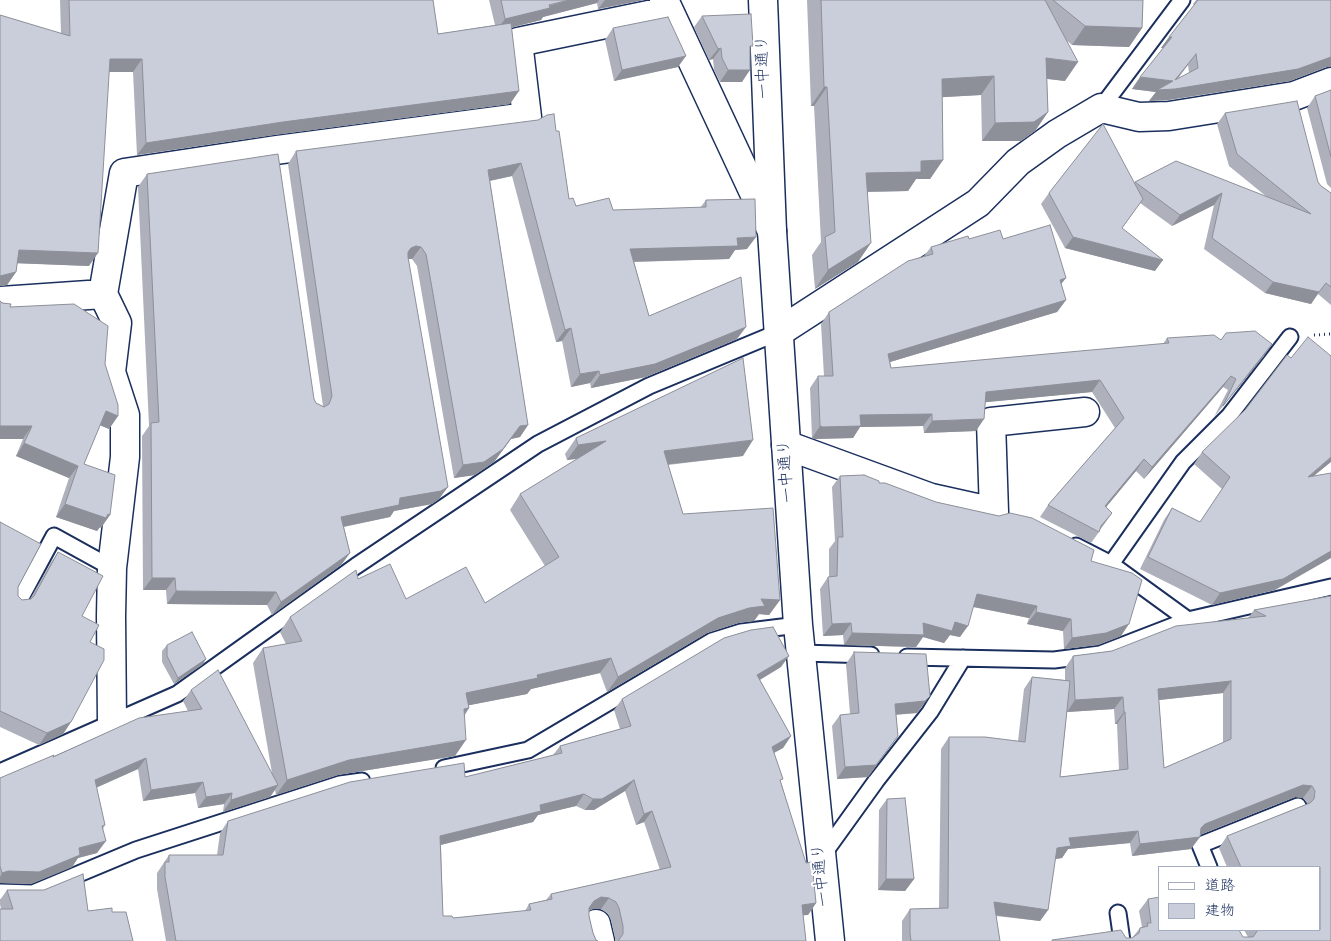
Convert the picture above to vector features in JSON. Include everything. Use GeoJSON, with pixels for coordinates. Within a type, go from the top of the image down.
{"type":"FeatureCollection","features":[{"type":"Feature","properties":{"kind":"street","name":"一中通り"},"geometry":{"type":"LineString","coordinates":[[763,0],[772,231],[798,625],[830,941]]}},
{"type":"Feature","properties":{"kind":"street"},"geometry":{"type":"LineString","coordinates":[[112,722],[110,616],[112,568],[125,457],[125,415],[111,372],[117,323],[103,294],[124,173],[277,155],[527,117],[518,42],[666,6],[772,231]]}},
{"type":"Feature","properties":{"kind":"street"},"geometry":{"type":"LineString","coordinates":[[779,332],[978,203],[1018,162],[1057,134],[1101,108],[1139,117],[1296,105],[1331,82]]}},
{"type":"Feature","properties":{"kind":"street"},"geometry":{"type":"LineString","coordinates":[[0,302],[103,294]]}},
{"type":"Feature","properties":{"kind":"street"},"geometry":{"type":"LineString","coordinates":[[786,445],[931,498],[1002,514],[991,422],[1085,412]]}},
{"type":"Feature","properties":{"kind":"lane"},"geometry":{"type":"LineString","coordinates":[[1101,108],[1182,0]]}},
{"type":"Feature","properties":{"kind":"lane"},"geometry":{"type":"LineString","coordinates":[[0,772],[176,694],[356,566],[538,444],[649,386],[779,332]]}},
{"type":"Feature","properties":{"kind":"lane"},"geometry":{"type":"LineString","coordinates":[[1111,564],[1183,462],[1228,416],[1290,337]]}},
{"type":"Feature","properties":{"kind":"lane"},"geometry":{"type":"LineString","coordinates":[[445,484],[449,504]]}},
{"type":"Feature","properties":{"kind":"lane"},"geometry":{"type":"LineString","coordinates":[[18,603],[54,536],[112,568]]}},
{"type":"Feature","properties":{"kind":"lane"},"geometry":{"type":"LineString","coordinates":[[1059,538],[1111,564],[1188,620]]}},
{"type":"Feature","properties":{"kind":"lane"},"geometry":{"type":"LineString","coordinates":[[800,653],[1054,660],[1100,654],[1188,620],[1331,587]]}},
{"type":"Feature","properties":{"kind":"lane"},"geometry":{"type":"LineString","coordinates":[[427,771],[528,750],[712,641],[741,632],[798,625]]}},
{"type":"Feature","properties":{"kind":"lane"},"geometry":{"type":"LineString","coordinates":[[821,858],[876,781],[930,712],[963,658]]}},
{"type":"Feature","properties":{"kind":"lane"},"geometry":{"type":"LineString","coordinates":[[0,892],[32,893],[136,850],[340,784],[379,778]]}},
{"type":"Feature","properties":{"kind":"lane"},"geometry":{"type":"LineString","coordinates":[[1209,866],[1200,846],[1298,806]]}},
{"type":"Feature","properties":{"kind":"lane"},"geometry":{"type":"LineString","coordinates":[[1118,913],[1122,941]]}},
{"type":"Feature","properties":{"kind":"path"},"geometry":{"type":"LineString","coordinates":[[1290,337],[1331,334]]}},
{"type":"Feature","properties":{"kind":"building"},"geometry":{"type":"Polygon","coordinates":[[[69,0],[433,0],[438,34],[511,23],[519,91],[283,122],[146,143],[142,59],[110,59],[98,253],[19,250],[16,272],[0,276],[0,15],[70,36],[69,0]]]}},
{"type":"Feature","properties":{"kind":"building"},"geometry":{"type":"Polygon","coordinates":[[[501,0],[569,0],[549,5],[550,8],[505,19],[501,0]]]}},
{"type":"Feature","properties":{"kind":"building"},"geometry":{"type":"Polygon","coordinates":[[[821,0],[1045,0],[1078,62],[1046,58],[1048,112],[1034,122],[995,123],[994,76],[942,79],[943,160],[921,161],[921,172],[866,173],[871,243],[828,270],[825,237],[835,232],[827,87],[824,87],[821,0]]]}},
{"type":"Feature","properties":{"kind":"building"},"geometry":{"type":"Polygon","coordinates":[[[1053,0],[1143,0],[1142,28],[1085,26],[1053,0]]]}},
{"type":"Feature","properties":{"kind":"building"},"geometry":{"type":"Polygon","coordinates":[[[1198,0],[1331,0],[1331,57],[1298,69],[1175,89],[1157,90],[1173,81],[1140,77],[1172,37],[1169,37],[1198,0]],[[1196,54],[1175,80],[1198,68],[1196,54]]]}},
{"type":"Feature","properties":{"kind":"building"},"geometry":{"type":"Polygon","coordinates":[[[751,14],[753,46],[750,46],[750,70],[728,70],[722,58],[721,48],[718,49],[702,16],[751,14]]]}},
{"type":"Feature","properties":{"kind":"building"},"geometry":{"type":"Polygon","coordinates":[[[668,17],[686,56],[622,70],[613,28],[668,17]]]}},
{"type":"Feature","properties":{"kind":"building"},"geometry":{"type":"Polygon","coordinates":[[[1331,90],[1331,157],[1315,96],[1331,90]]]}},
{"type":"Feature","properties":{"kind":"building"},"geometry":{"type":"Polygon","coordinates":[[[1297,101],[1318,182],[1331,193],[1331,287],[1326,283],[1319,292],[1273,282],[1212,238],[1222,193],[1180,215],[1135,182],[1176,161],[1311,214],[1237,154],[1225,113],[1297,101]]]}},
{"type":"Feature","properties":{"kind":"building"},"geometry":{"type":"Polygon","coordinates":[[[554,114],[556,131],[559,131],[569,199],[573,198],[576,206],[609,198],[613,210],[706,207],[706,200],[755,199],[756,237],[737,238],[738,246],[630,249],[649,316],[741,277],[746,327],[655,364],[600,375],[599,371],[580,374],[571,328],[565,330],[521,163],[488,170],[528,425],[520,426],[503,449],[484,462],[463,465],[426,254],[421,247],[411,248],[408,252],[408,257],[448,487],[441,491],[400,498],[399,505],[341,517],[350,553],[281,602],[276,592],[176,591],[175,578],[152,578],[151,423],[159,422],[147,174],[278,154],[314,399],[316,403],[324,407],[329,404],[332,396],[296,151],[538,120],[547,115],[554,114]]]}},
{"type":"Feature","properties":{"kind":"building"},"geometry":{"type":"Polygon","coordinates":[[[1103,124],[1143,199],[1122,228],[1163,260],[1073,237],[1049,193],[1103,124]]]}},
{"type":"Feature","properties":{"kind":"building"},"geometry":{"type":"Polygon","coordinates":[[[1050,225],[1066,278],[1060,280],[1066,300],[888,354],[891,368],[1169,343],[1167,338],[1214,335],[1221,340],[1226,333],[1255,331],[1272,344],[1223,406],[1236,379],[1231,376],[1152,467],[1144,459],[1105,506],[1112,513],[1101,526],[1099,532],[1048,505],[1124,418],[1100,380],[986,392],[984,419],[932,421],[932,414],[860,415],[861,426],[820,426],[818,376],[833,376],[829,312],[908,261],[933,254],[931,247],[968,236],[969,239],[1000,230],[1003,239],[1050,225]]]}},
{"type":"Feature","properties":{"kind":"building"},"geometry":{"type":"Polygon","coordinates":[[[0,301],[11,304],[10,307],[74,304],[108,326],[105,364],[118,405],[118,416],[106,411],[84,464],[115,475],[110,515],[108,514],[106,518],[65,504],[78,466],[24,443],[32,426],[0,426],[0,301]]]}},
{"type":"Feature","properties":{"kind":"building"},"geometry":{"type":"Polygon","coordinates":[[[1308,337],[1331,356],[1331,457],[1308,477],[1331,473],[1331,551],[1283,579],[1220,593],[1148,557],[1172,508],[1200,522],[1230,477],[1202,452],[1245,410],[1287,355],[1291,358],[1308,337]]]}},
{"type":"Feature","properties":{"kind":"building"},"geometry":{"type":"Polygon","coordinates":[[[743,358],[753,440],[664,451],[683,514],[773,508],[780,600],[761,599],[765,606],[749,608],[718,618],[618,677],[611,658],[537,675],[538,678],[466,693],[469,708],[464,709],[466,740],[349,760],[287,780],[263,648],[302,641],[290,617],[356,570],[358,579],[390,564],[406,599],[466,567],[485,603],[559,557],[520,494],[606,441],[578,445],[576,438],[743,358]]]}},
{"type":"Feature","properties":{"kind":"building"},"geometry":{"type":"Polygon","coordinates":[[[864,475],[879,481],[879,483],[885,483],[936,502],[999,516],[1010,513],[1032,518],[1094,550],[1091,561],[1132,573],[1142,580],[1129,624],[1106,633],[1072,638],[1071,619],[1036,612],[1037,606],[977,594],[968,626],[955,622],[952,631],[923,623],[924,635],[852,633],[851,623],[832,624],[828,577],[837,576],[838,537],[843,537],[840,476],[864,475]]]}},
{"type":"Feature","properties":{"kind":"building"},"geometry":{"type":"Polygon","coordinates":[[[0,522],[41,544],[18,587],[18,596],[22,600],[31,599],[34,596],[58,552],[103,576],[82,616],[99,625],[90,642],[104,649],[104,660],[71,722],[47,733],[0,711],[0,522]]]}},
{"type":"Feature","properties":{"kind":"building"},"geometry":{"type":"Polygon","coordinates":[[[1331,596],[1331,941],[1052,941],[1121,930],[1126,938],[1132,938],[1139,933],[1140,928],[1148,926],[1147,923],[1151,923],[1148,899],[1158,897],[1158,931],[1240,931],[1243,937],[1253,937],[1257,931],[1321,931],[1321,866],[1241,866],[1227,836],[1310,803],[1314,799],[1315,791],[1312,786],[1303,785],[1205,824],[1201,828],[1200,837],[1140,844],[1138,831],[1069,838],[1071,846],[1057,848],[1048,910],[994,902],[1000,941],[911,941],[910,909],[948,908],[949,737],[985,737],[1025,742],[1032,677],[1070,681],[1060,777],[1128,769],[1123,697],[1075,700],[1073,656],[1112,651],[1176,626],[1266,616],[1254,610],[1331,596]],[[1231,681],[1158,689],[1164,768],[1231,739],[1231,681]]]}},
{"type":"Feature","properties":{"kind":"building"},"geometry":{"type":"Polygon","coordinates":[[[773,627],[789,656],[757,675],[791,736],[772,747],[783,779],[780,780],[806,863],[812,862],[816,903],[802,905],[806,941],[618,941],[623,934],[619,908],[616,902],[609,898],[601,897],[594,901],[589,908],[593,933],[598,941],[176,941],[165,877],[165,862],[169,862],[169,855],[223,855],[228,821],[350,782],[464,763],[465,777],[562,753],[560,746],[631,726],[622,699],[724,638],[751,630],[773,627]],[[634,780],[602,799],[593,799],[584,794],[540,805],[541,811],[440,836],[443,916],[452,916],[453,918],[531,910],[529,904],[552,899],[551,894],[671,867],[652,811],[644,814],[634,780]]]}},
{"type":"Feature","properties":{"kind":"building"},"geometry":{"type":"Polygon","coordinates":[[[192,632],[206,659],[178,678],[167,656],[167,645],[192,632]]]}},
{"type":"Feature","properties":{"kind":"building"},"geometry":{"type":"Polygon","coordinates":[[[854,652],[926,654],[930,696],[925,701],[895,704],[898,736],[876,765],[845,767],[840,715],[859,713],[854,652]]]}},
{"type":"Feature","properties":{"kind":"building"},"geometry":{"type":"Polygon","coordinates":[[[218,670],[278,785],[231,800],[232,793],[206,797],[203,782],[151,790],[146,758],[95,780],[105,825],[102,826],[106,841],[79,848],[80,855],[39,872],[8,871],[2,873],[0,866],[0,778],[54,755],[53,757],[139,718],[202,709],[191,690],[218,670]]]}},
{"type":"Feature","properties":{"kind":"building"},"geometry":{"type":"Polygon","coordinates":[[[905,798],[914,879],[886,879],[887,799],[905,798]]]}},
{"type":"Feature","properties":{"kind":"building"},"geometry":{"type":"Polygon","coordinates":[[[83,874],[88,911],[112,908],[112,912],[126,912],[133,941],[0,941],[0,909],[13,909],[7,890],[44,890],[83,874]]]}}]}
